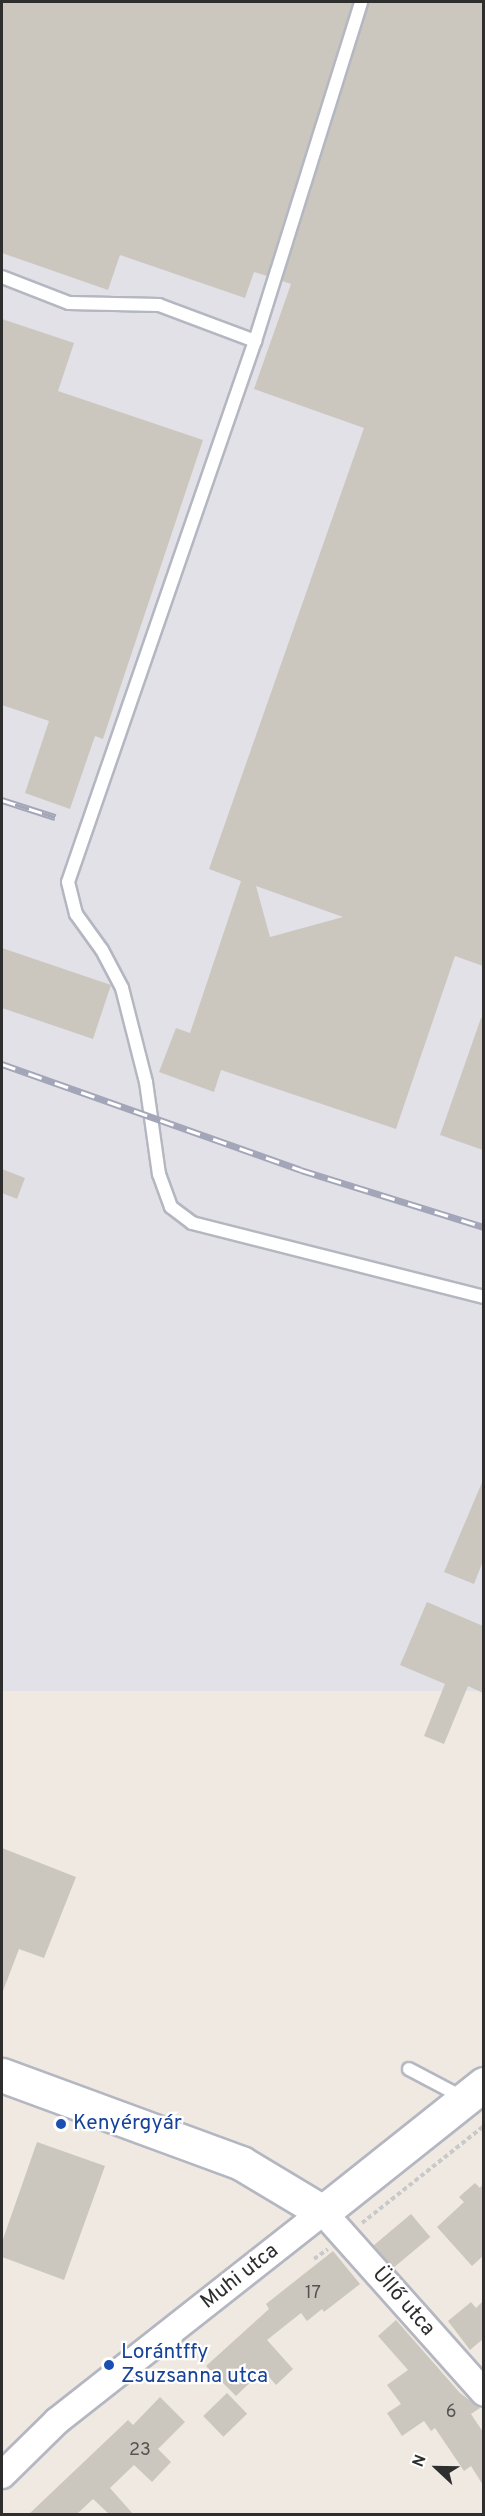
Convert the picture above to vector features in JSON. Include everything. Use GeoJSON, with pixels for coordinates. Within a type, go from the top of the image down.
{"type":"FeatureCollection","features":[{"type":"Feature","properties":{"kind":"main road"},"geometry":{"type":"LineString","coordinates":[[2,2075],[241,2163],[323,2212]]}},
{"type":"Feature","properties":{"kind":"main road","name":"Muhi utca"},"geometry":{"type":"LineString","coordinates":[[323,2212],[474,2091]]}},
{"type":"Feature","properties":{"kind":"street","name":"Üllő utca"},"geometry":{"type":"LineString","coordinates":[[323,2212],[483,2393]]}},
{"type":"Feature","properties":{"kind":"street","name":"Muhi utca"},"geometry":{"type":"LineString","coordinates":[[2,2475],[57,2421],[323,2212]]}},
{"type":"Feature","properties":{"kind":"lane"},"geometry":{"type":"LineString","coordinates":[[361,2],[255,341],[68,882],[76,914],[102,950],[122,988],[146,1082],[159,1174],[171,1207],[192,1223],[483,1297]]}},
{"type":"Feature","properties":{"kind":"lane"},"geometry":{"type":"LineString","coordinates":[[2,277],[69,303],[159,305],[255,341]]}},
{"type":"Feature","properties":{"kind":"lane"},"geometry":{"type":"LineString","coordinates":[[409,2069],[474,2091]]}},
{"type":"Feature","properties":{"kind":"path"},"geometry":{"type":"LineString","coordinates":[[345,2236],[483,2126]]}},
{"type":"Feature","properties":{"kind":"shaded area"},"geometry":{"type":"Polygon","coordinates":[[[2,2],[483,2],[483,1691],[2,1691],[2,2]]]}},
{"type":"Feature","properties":{"kind":"building"},"geometry":{"type":"Polygon","coordinates":[[[2,2],[353,2],[267,276],[254,272],[245,298],[120,255],[108,290],[2,253],[2,2]]]}},
{"type":"Feature","properties":{"kind":"building"},"geometry":{"type":"Polygon","coordinates":[[[369,2],[483,2],[483,966],[455,956],[396,1129],[221,1070],[214,1092],[159,1072],[176,1028],[190,1033],[241,881],[209,869],[364,428],[254,389],[291,284],[282,281],[369,2]],[[256,886],[270,937],[343,917],[256,886]]]}},
{"type":"Feature","properties":{"kind":"building"},"geometry":{"type":"Polygon","coordinates":[[[2,319],[74,343],[58,391],[203,440],[103,739],[95,736],[70,809],[25,793],[49,721],[2,705],[2,319]]]}},
{"type":"Feature","properties":{"kind":"building"},"geometry":{"type":"Polygon","coordinates":[[[2,948],[111,985],[93,1039],[2,1008],[2,948]]]}},
{"type":"Feature","properties":{"kind":"building"},"geometry":{"type":"Polygon","coordinates":[[[481,1018],[483,1018],[483,1150],[440,1135],[481,1018]]]}},
{"type":"Feature","properties":{"kind":"building"},"geometry":{"type":"Polygon","coordinates":[[[2,1169],[25,1178],[17,1199],[2,1193],[2,1169]]]}},
{"type":"Feature","properties":{"kind":"building"},"geometry":{"type":"Polygon","coordinates":[[[483,1480],[483,1561],[474,1584],[444,1572],[483,1480]]]}},
{"type":"Feature","properties":{"kind":"building"},"geometry":{"type":"Polygon","coordinates":[[[427,1602],[483,1626],[483,1693],[468,1686],[444,1744],[424,1736],[445,1684],[400,1665],[427,1602]]]}},
{"type":"Feature","properties":{"kind":"building"},"geometry":{"type":"Polygon","coordinates":[[[2,1848],[76,1877],[44,1958],[19,1949],[3,1991],[2,1848]]]}},
{"type":"Feature","properties":{"kind":"building"},"geometry":{"type":"Polygon","coordinates":[[[37,2142],[105,2166],[64,2280],[2,2257],[2,2242],[37,2142]]]}},
{"type":"Feature","properties":{"kind":"building"},"geometry":{"type":"Polygon","coordinates":[[[475,2183],[480,2188],[483,2184],[483,2256],[472,2266],[437,2227],[464,2202],[459,2197],[475,2183]]]}},
{"type":"Feature","properties":{"kind":"building"},"geometry":{"type":"Polygon","coordinates":[[[411,2214],[430,2237],[392,2269],[373,2246],[411,2214]]]}},
{"type":"Feature","properties":{"kind":"building"},"geometry":{"type":"Polygon","coordinates":[[[333,2251],[360,2284],[324,2312],[322,2309],[307,2321],[301,2313],[267,2340],[293,2369],[276,2385],[263,2370],[236,2396],[206,2366],[269,2309],[266,2304],[333,2251]]]}},
{"type":"Feature","properties":{"kind":"building"},"geometry":{"type":"Polygon","coordinates":[[[483,2301],[483,2339],[470,2350],[448,2321],[471,2302],[476,2308],[483,2301]]]}},
{"type":"Feature","properties":{"kind":"building"},"geometry":{"type":"Polygon","coordinates":[[[396,2320],[460,2393],[480,2408],[471,2414],[483,2432],[483,2485],[471,2466],[464,2471],[435,2428],[431,2431],[424,2421],[402,2436],[387,2413],[401,2404],[387,2385],[408,2370],[378,2336],[396,2320]]]}},
{"type":"Feature","properties":{"kind":"building"},"geometry":{"type":"Polygon","coordinates":[[[227,2393],[247,2414],[223,2437],[203,2416],[227,2393]]]}},
{"type":"Feature","properties":{"kind":"building"},"geometry":{"type":"Polygon","coordinates":[[[160,2397],[185,2422],[158,2449],[171,2462],[152,2482],[134,2465],[110,2488],[133,2514],[109,2514],[93,2499],[77,2514],[29,2514],[128,2420],[133,2425],[160,2397]]]}},
{"type":"Feature","properties":{"kind":"railway"},"geometry":{"type":"LineString","coordinates":[[2,800],[55,817]]}},
{"type":"Feature","properties":{"kind":"railway"},"geometry":{"type":"LineString","coordinates":[[2,1064],[301,1170],[484,1227]]}},
{"type":"Feature","properties":{"kind":"place","name":"Kenyérgyár"},"geometry":{"type":"Point","coordinates":[61,2124]}},
{"type":"Feature","properties":{"kind":"place","name":"Lorántffy Zsuzsanna utca"},"geometry":{"type":"Point","coordinates":[109,2365]}}]}
